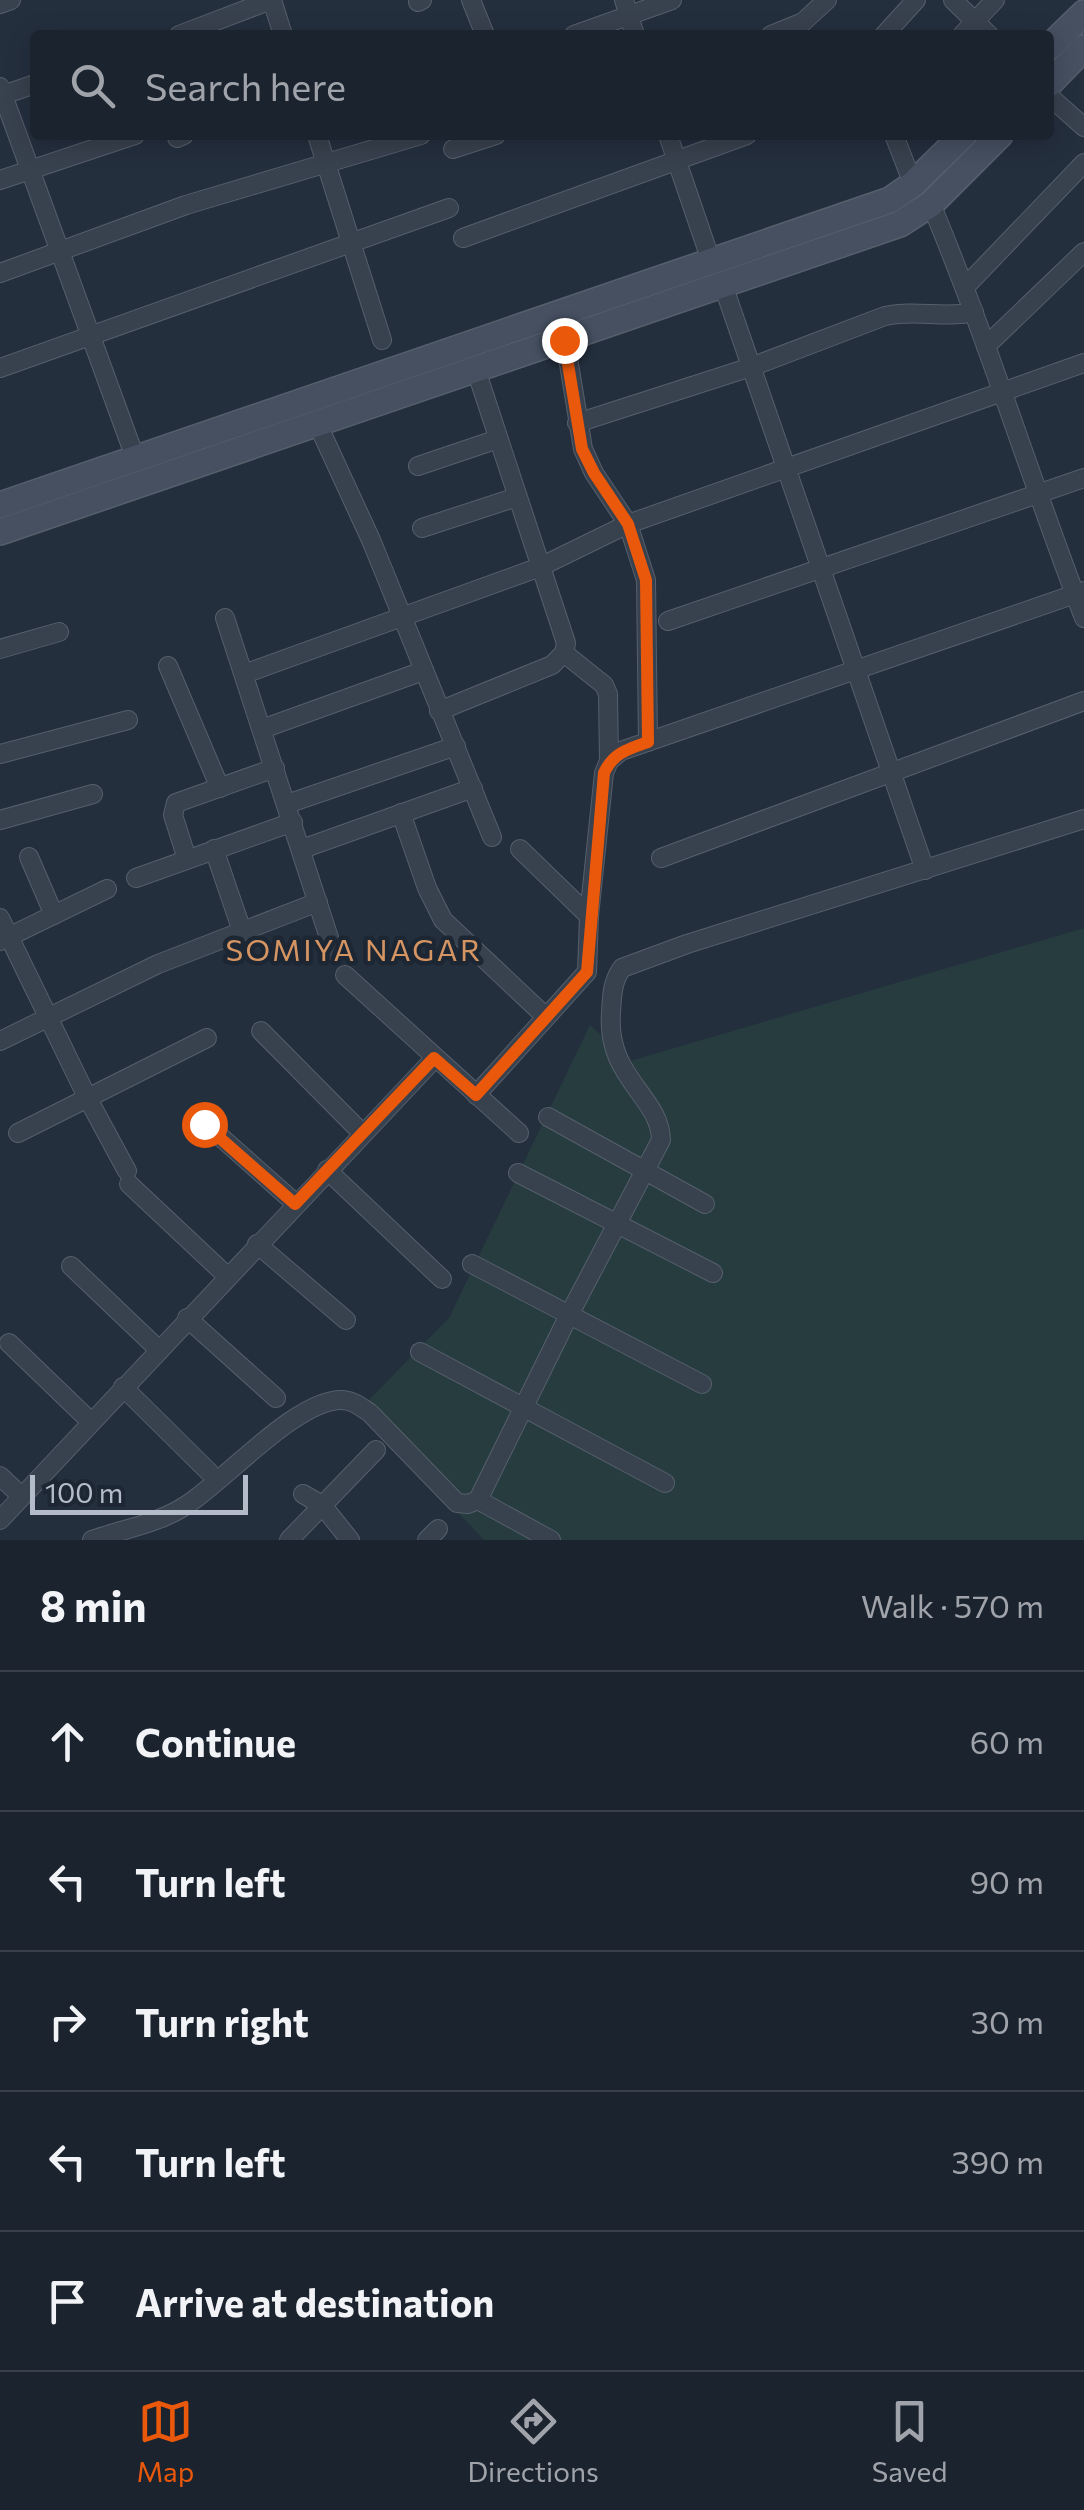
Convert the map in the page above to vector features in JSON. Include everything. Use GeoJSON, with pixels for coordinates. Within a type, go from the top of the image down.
{"type":"FeatureCollection","features":[{"type":"Feature","properties":{"kind":"main road"},"geometry":{"type":"LineString","coordinates":[[1054,43],[1084,13]]}},
{"type":"Feature","properties":{"kind":"main road"},"geometry":{"type":"LineString","coordinates":[[1054,79],[1084,48]]}},
{"type":"Feature","properties":{"kind":"main road"},"geometry":{"type":"LineString","coordinates":[[0,505],[890,200],[913,184],[958,140]]}},
{"type":"Feature","properties":{"kind":"main road"},"geometry":{"type":"LineString","coordinates":[[0,532],[900,224],[931,204],[995,140]]}},
{"type":"Feature","properties":{"kind":"street"},"geometry":{"type":"LineString","coordinates":[[0,4],[12,0]]}},
{"type":"Feature","properties":{"kind":"street"},"geometry":{"type":"LineString","coordinates":[[192,30],[271,0],[281,30]]}},
{"type":"Feature","properties":{"kind":"street"},"geometry":{"type":"LineString","coordinates":[[471,0],[483,30]]}},
{"type":"Feature","properties":{"kind":"street"},"geometry":{"type":"LineString","coordinates":[[583,30],[627,7],[672,0]]}},
{"type":"Feature","properties":{"kind":"street"},"geometry":{"type":"LineString","coordinates":[[783,30],[803,22],[827,0]]}},
{"type":"Feature","properties":{"kind":"street"},"geometry":{"type":"LineString","coordinates":[[889,30],[916,0]]}},
{"type":"Feature","properties":{"kind":"street"},"geometry":{"type":"LineString","coordinates":[[953,0],[975,30]]}},
{"type":"Feature","properties":{"kind":"street"},"geometry":{"type":"LineString","coordinates":[[977,30],[996,0]]}},
{"type":"Feature","properties":{"kind":"street"},"geometry":{"type":"LineString","coordinates":[[30,85],[1,92],[136,460]]}},
{"type":"Feature","properties":{"kind":"street"},"geometry":{"type":"LineString","coordinates":[[1054,100],[1084,127]]}},
{"type":"Feature","properties":{"kind":"street"},"geometry":{"type":"LineString","coordinates":[[0,180],[120,140]]}},
{"type":"Feature","properties":{"kind":"street"},"geometry":{"type":"LineString","coordinates":[[319,140],[382,340]]}},
{"type":"Feature","properties":{"kind":"street"},"geometry":{"type":"LineString","coordinates":[[0,273],[186,205],[404,140]]}},
{"type":"Feature","properties":{"kind":"street"},"geometry":{"type":"LineString","coordinates":[[453,149],[481,140]]}},
{"type":"Feature","properties":{"kind":"street"},"geometry":{"type":"LineString","coordinates":[[670,140],[711,261]]}},
{"type":"Feature","properties":{"kind":"street"},"geometry":{"type":"LineString","coordinates":[[463,238],[733,140]]}},
{"type":"Feature","properties":{"kind":"street"},"geometry":{"type":"LineString","coordinates":[[896,140],[913,184]]}},
{"type":"Feature","properties":{"kind":"street"},"geometry":{"type":"LineString","coordinates":[[965,287],[1084,163]]}},
{"type":"Feature","properties":{"kind":"street"},"geometry":{"type":"LineString","coordinates":[[931,204],[1004,393],[1037,496],[1079,592],[1084,618]]}},
{"type":"Feature","properties":{"kind":"street"},"geometry":{"type":"LineString","coordinates":[[0,368],[449,208]]}},
{"type":"Feature","properties":{"kind":"street"},"geometry":{"type":"LineString","coordinates":[[986,346],[1084,252]]}},
{"type":"Feature","properties":{"kind":"street"},"geometry":{"type":"LineString","coordinates":[[724,285],[925,870]]}},
{"type":"Feature","properties":{"kind":"street"},"geometry":{"type":"LineString","coordinates":[[577,423],[751,367],[885,316],[904,312],[951,316],[974,312]]}},
{"type":"Feature","properties":{"kind":"street"},"geometry":{"type":"LineString","coordinates":[[564,340],[582,449],[628,524],[646,580],[648,742]]}},
{"type":"Feature","properties":{"kind":"street"},"geometry":{"type":"LineString","coordinates":[[244,674],[540,567],[628,524],[1084,364]]}},
{"type":"Feature","properties":{"kind":"street"},"geometry":{"type":"LineString","coordinates":[[439,711],[552,665],[564,653],[564,631],[476,370]]}},
{"type":"Feature","properties":{"kind":"street"},"geometry":{"type":"LineString","coordinates":[[318,424],[492,837]]}},
{"type":"Feature","properties":{"kind":"street"},"geometry":{"type":"LineString","coordinates":[[418,466],[498,439]]}},
{"type":"Feature","properties":{"kind":"street"},"geometry":{"type":"LineString","coordinates":[[668,621],[1084,478]]}},
{"type":"Feature","properties":{"kind":"street"},"geometry":{"type":"LineString","coordinates":[[422,528],[517,497]]}},
{"type":"Feature","properties":{"kind":"street"},"geometry":{"type":"LineString","coordinates":[[609,761],[648,742],[1079,592]]}},
{"type":"Feature","properties":{"kind":"street"},"geometry":{"type":"LineString","coordinates":[[225,618],[334,950]]}},
{"type":"Feature","properties":{"kind":"street"},"geometry":{"type":"LineString","coordinates":[[0,649],[59,632]]}},
{"type":"Feature","properties":{"kind":"street"},"geometry":{"type":"LineString","coordinates":[[476,1095],[587,972],[589,916],[604,773],[609,761],[608,694],[604,685],[564,653]]}},
{"type":"Feature","properties":{"kind":"street"},"geometry":{"type":"LineString","coordinates":[[168,666],[220,788]]}},
{"type":"Feature","properties":{"kind":"street"},"geometry":{"type":"LineString","coordinates":[[262,729],[422,671]]}},
{"type":"Feature","properties":{"kind":"street"},"geometry":{"type":"LineString","coordinates":[[660,858],[1084,700]]}},
{"type":"Feature","properties":{"kind":"street"},"geometry":{"type":"LineString","coordinates":[[0,754],[128,720]]}},
{"type":"Feature","properties":{"kind":"street"},"geometry":{"type":"LineString","coordinates":[[136,878],[214,850],[290,813],[456,746]]}},
{"type":"Feature","properties":{"kind":"street"},"geometry":{"type":"LineString","coordinates":[[187,860],[173,808],[182,800],[275,768]]}},
{"type":"Feature","properties":{"kind":"street"},"geometry":{"type":"LineString","coordinates":[[302,849],[473,788]]}},
{"type":"Feature","properties":{"kind":"street"},"geometry":{"type":"LineString","coordinates":[[0,820],[93,794]]}},
{"type":"Feature","properties":{"kind":"street"},"geometry":{"type":"LineString","coordinates":[[401,814],[426,888],[442,920],[546,1017]]}},
{"type":"Feature","properties":{"kind":"street"},"geometry":{"type":"LineString","coordinates":[[92,1540],[164,1518],[190,1504],[276,1433],[306,1412],[332,1401],[358,1404],[456,1502],[468,1504],[478,1500],[568,1316],[658,1149],[661,1130],[612,1048],[613,986],[622,968],[1084,818]]}},
{"type":"Feature","properties":{"kind":"street"},"geometry":{"type":"LineString","coordinates":[[520,848],[589,916]]}},
{"type":"Feature","properties":{"kind":"street"},"geometry":{"type":"LineString","coordinates":[[214,850],[242,931]]}},
{"type":"Feature","properties":{"kind":"street"},"geometry":{"type":"LineString","coordinates":[[29,857],[54,915]]}},
{"type":"Feature","properties":{"kind":"street"},"geometry":{"type":"LineString","coordinates":[[4,939],[107,889]]}},
{"type":"Feature","properties":{"kind":"street"},"geometry":{"type":"LineString","coordinates":[[0,1041],[158,964],[318,902]]}},
{"type":"Feature","properties":{"kind":"street"},"geometry":{"type":"LineString","coordinates":[[0,918],[4,939],[128,1178],[227,1276]]}},
{"type":"Feature","properties":{"kind":"street"},"geometry":{"type":"LineString","coordinates":[[346,975],[518,1134]]}},
{"type":"Feature","properties":{"kind":"street"},"geometry":{"type":"LineString","coordinates":[[261,1031],[362,1133]]}},
{"type":"Feature","properties":{"kind":"street"},"geometry":{"type":"LineString","coordinates":[[18,1132],[207,1038]]}},
{"type":"Feature","properties":{"kind":"street"},"geometry":{"type":"LineString","coordinates":[[0,1520],[434,1058]]}},
{"type":"Feature","properties":{"kind":"street"},"geometry":{"type":"LineString","coordinates":[[548,1117],[705,1204]]}},
{"type":"Feature","properties":{"kind":"street"},"geometry":{"type":"LineString","coordinates":[[204,1124],[295,1204]]}},
{"type":"Feature","properties":{"kind":"street"},"geometry":{"type":"LineString","coordinates":[[327,1170],[442,1280]]}},
{"type":"Feature","properties":{"kind":"street"},"geometry":{"type":"LineString","coordinates":[[518,1173],[713,1274]]}},
{"type":"Feature","properties":{"kind":"street"},"geometry":{"type":"LineString","coordinates":[[257,1244],[346,1320]]}},
{"type":"Feature","properties":{"kind":"street"},"geometry":{"type":"LineString","coordinates":[[472,1264],[702,1384]]}},
{"type":"Feature","properties":{"kind":"street"},"geometry":{"type":"LineString","coordinates":[[70,1266],[158,1349]]}},
{"type":"Feature","properties":{"kind":"street"},"geometry":{"type":"LineString","coordinates":[[187,1318],[276,1398]]}},
{"type":"Feature","properties":{"kind":"street"},"geometry":{"type":"LineString","coordinates":[[9,1343],[90,1421]]}},
{"type":"Feature","properties":{"kind":"street"},"geometry":{"type":"LineString","coordinates":[[420,1352],[665,1483]]}},
{"type":"Feature","properties":{"kind":"street"},"geometry":{"type":"LineString","coordinates":[[123,1386],[209,1472]]}},
{"type":"Feature","properties":{"kind":"street"},"geometry":{"type":"LineString","coordinates":[[288,1540],[376,1450]]}},
{"type":"Feature","properties":{"kind":"street"},"geometry":{"type":"LineString","coordinates":[[0,1476],[20,1495]]}},
{"type":"Feature","properties":{"kind":"street"},"geometry":{"type":"LineString","coordinates":[[302,1494],[322,1506],[350,1540]]}},
{"type":"Feature","properties":{"kind":"street"},"geometry":{"type":"LineString","coordinates":[[478,1500],[551,1540]]}},
{"type":"Feature","properties":{"kind":"green space"},"geometry":{"type":"Polygon","coordinates":[[[1084,928],[1084,1540],[484,1540],[360,1409],[449,1318],[590,1025],[630,1061],[1084,928]]]}},
{"type":"Feature","properties":{"kind":"district","name":"SOMIYA NAGAR"},"geometry":{"type":"Point","coordinates":[354,951]}},
{"type":"Feature","properties":{"kind":"route"},"geometry":{"type":"LineString","coordinates":[[204,1124],[295,1204],[434,1058],[476,1095],[587,972],[604,773],[609,761],[621,752],[648,742],[649,631],[646,580],[628,524],[582,449],[564,340]]}}]}
